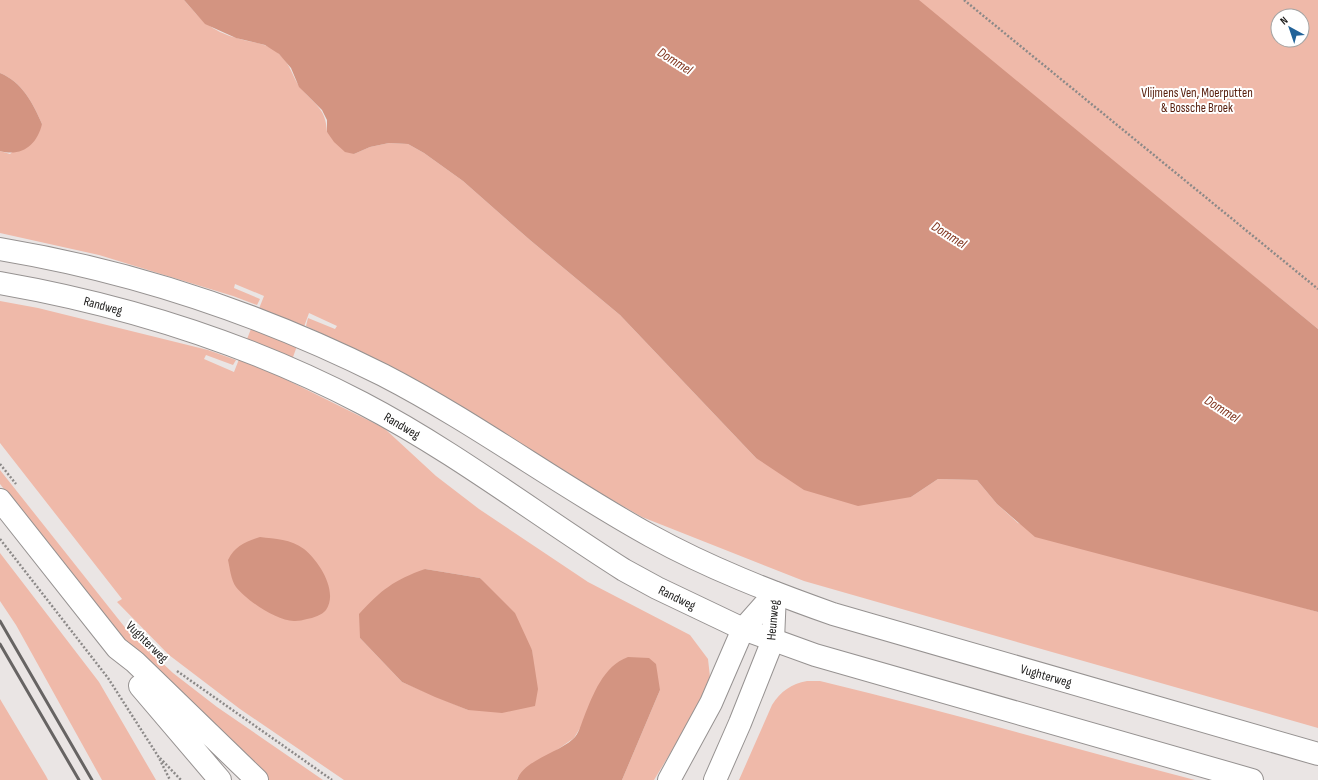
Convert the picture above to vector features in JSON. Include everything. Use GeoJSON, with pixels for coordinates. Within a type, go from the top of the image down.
{"type":"FeatureCollection","features":[{"type":"Feature","properties":{"kind":"main road"},"geometry":{"type":"LineString","coordinates":[[0,249],[92,268],[235,311],[318,345],[384,376],[451,414],[652,537],[775,593]]}},
{"type":"Feature","properties":{"kind":"main road","name":"Randweg"},"geometry":{"type":"LineString","coordinates":[[0,283],[78,299],[220,340],[305,375],[363,403],[418,434],[624,570],[656,588],[743,629],[773,640]]}},
{"type":"Feature","properties":{"kind":"main road","name":"Vughterweg"},"geometry":{"type":"LineString","coordinates":[[0,500],[117,648],[126,669],[220,780]]}},
{"type":"Feature","properties":{"kind":"main road","name":"Heunweg"},"geometry":{"type":"LineString","coordinates":[[668,780],[711,703],[743,629],[775,593]]}},
{"type":"Feature","properties":{"kind":"main road","name":"Heunweg"},"geometry":{"type":"LineString","coordinates":[[715,780],[740,723],[773,640],[775,593]]}},
{"type":"Feature","properties":{"kind":"main road","name":"Vughterweg"},"geometry":{"type":"LineString","coordinates":[[775,593],[840,616],[1318,754]]}},
{"type":"Feature","properties":{"kind":"main road"},"geometry":{"type":"LineString","coordinates":[[773,640],[815,655],[958,697],[1252,780]]}},
{"type":"Feature","properties":{"kind":"main road","name":"Vughterweg"},"geometry":{"type":"LineString","coordinates":[[117,648],[136,662],[257,780]]}},
{"type":"Feature","properties":{"kind":"path"},"geometry":{"type":"LineString","coordinates":[[964,0],[1318,288]]}},
{"type":"Feature","properties":{"kind":"path"},"geometry":{"type":"LineString","coordinates":[[0,464],[20,489]]}},
{"type":"Feature","properties":{"kind":"path"},"geometry":{"type":"LineString","coordinates":[[0,539],[108,678],[158,756],[170,780]]}},
{"type":"Feature","properties":{"kind":"path","name":"Vughterweg"},"geometry":{"type":"LineString","coordinates":[[124,620],[145,640]]}},
{"type":"Feature","properties":{"kind":"path","name":"Vughterweg"},"geometry":{"type":"LineString","coordinates":[[172,666],[332,780]]}},
{"type":"Feature","properties":{"kind":"path"},"geometry":{"type":"LineString","coordinates":[[158,756],[181,780]]}},
{"type":"Feature","properties":{"kind":"green space"},"geometry":{"type":"Polygon","coordinates":[[[0,0],[184,0],[201,19],[220,32],[243,40],[265,45],[275,50],[287,63],[300,87],[322,112],[327,132],[354,154],[370,147],[389,143],[408,144],[424,153],[463,181],[530,240],[620,315],[756,458],[911,497],[938,479],[977,480],[997,504],[1018,523],[1318,612],[1318,728],[804,581],[642,517],[565,473],[395,370],[306,326],[308,318],[335,329],[337,326],[309,313],[285,379],[384,428],[436,476],[479,509],[588,582],[690,635],[708,659],[711,686],[654,780],[622,780],[660,690],[580,728],[574,738],[518,777],[517,780],[344,780],[240,709],[169,655],[117,602],[122,599],[0,443],[0,301],[38,308],[208,350],[236,360],[233,365],[206,355],[204,359],[234,372],[264,296],[235,284],[234,288],[260,299],[257,305],[233,296],[99,255],[0,233],[0,151],[10,154],[42,124],[35,108],[26,94],[15,82],[0,73],[0,0]],[[425,569],[360,638],[402,682],[468,710],[533,666],[532,650],[480,578],[425,569]]]}},
{"type":"Feature","properties":{"kind":"green space","name":"Vlijmens Ven, Moerputten & Bossche Broek"},"geometry":{"type":"Polygon","coordinates":[[[915,0],[1318,0],[1318,329],[915,0]]]}},
{"type":"Feature","properties":{"kind":"green space"},"geometry":{"type":"Polygon","coordinates":[[[0,470],[127,630],[173,673],[217,707],[323,780],[266,780],[158,679],[111,626],[0,484],[0,470]]]}},
{"type":"Feature","properties":{"kind":"green space"},"geometry":{"type":"Polygon","coordinates":[[[0,553],[99,682],[156,780],[102,780],[16,625],[0,601],[0,553]]]}},
{"type":"Feature","properties":{"kind":"green space"},"geometry":{"type":"Polygon","coordinates":[[[807,681],[820,681],[1195,780],[739,780],[772,705],[779,696],[791,686],[807,681]]]}},
{"type":"Feature","properties":{"kind":"green space"},"geometry":{"type":"Polygon","coordinates":[[[0,699],[46,776],[48,780],[0,780],[0,699]]]}},
{"type":"Feature","properties":{"kind":"water","name":"Dommel"},"geometry":{"type":"Polygon","coordinates":[[[184,0],[919,0],[1318,329],[1318,612],[1035,537],[997,504],[977,480],[938,479],[911,497],[858,506],[804,490],[756,458],[620,315],[530,240],[463,181],[424,153],[408,144],[389,143],[370,147],[354,154],[345,152],[334,142],[327,132],[327,120],[322,110],[299,87],[291,68],[279,54],[265,45],[236,38],[205,24],[184,0]]]}},
{"type":"Feature","properties":{"kind":"water"},"geometry":{"type":"Polygon","coordinates":[[[0,73],[15,82],[26,94],[35,108],[42,124],[36,138],[27,148],[22,151],[0,151],[0,73]]]}},
{"type":"Feature","properties":{"kind":"water"},"geometry":{"type":"Polygon","coordinates":[[[260,537],[294,543],[304,549],[315,560],[325,576],[330,594],[329,602],[324,612],[309,619],[298,621],[280,618],[255,604],[236,587],[232,578],[228,560],[234,551],[241,545],[260,537]]]}},
{"type":"Feature","properties":{"kind":"water"},"geometry":{"type":"Polygon","coordinates":[[[425,569],[480,578],[515,613],[532,650],[538,689],[535,706],[502,713],[468,710],[402,682],[360,638],[359,614],[381,592],[405,577],[425,569]]]}},
{"type":"Feature","properties":{"kind":"water"},"geometry":{"type":"Polygon","coordinates":[[[628,657],[649,658],[656,664],[660,690],[622,780],[517,780],[527,767],[567,744],[575,737],[580,729],[595,691],[605,674],[619,661],[628,657]]]}},
{"type":"Feature","properties":{"kind":"railway"},"geometry":{"type":"LineString","coordinates":[[0,621],[92,780]]}},
{"type":"Feature","properties":{"kind":"railway"},"geometry":{"type":"LineString","coordinates":[[0,644],[79,780]]}}]}
